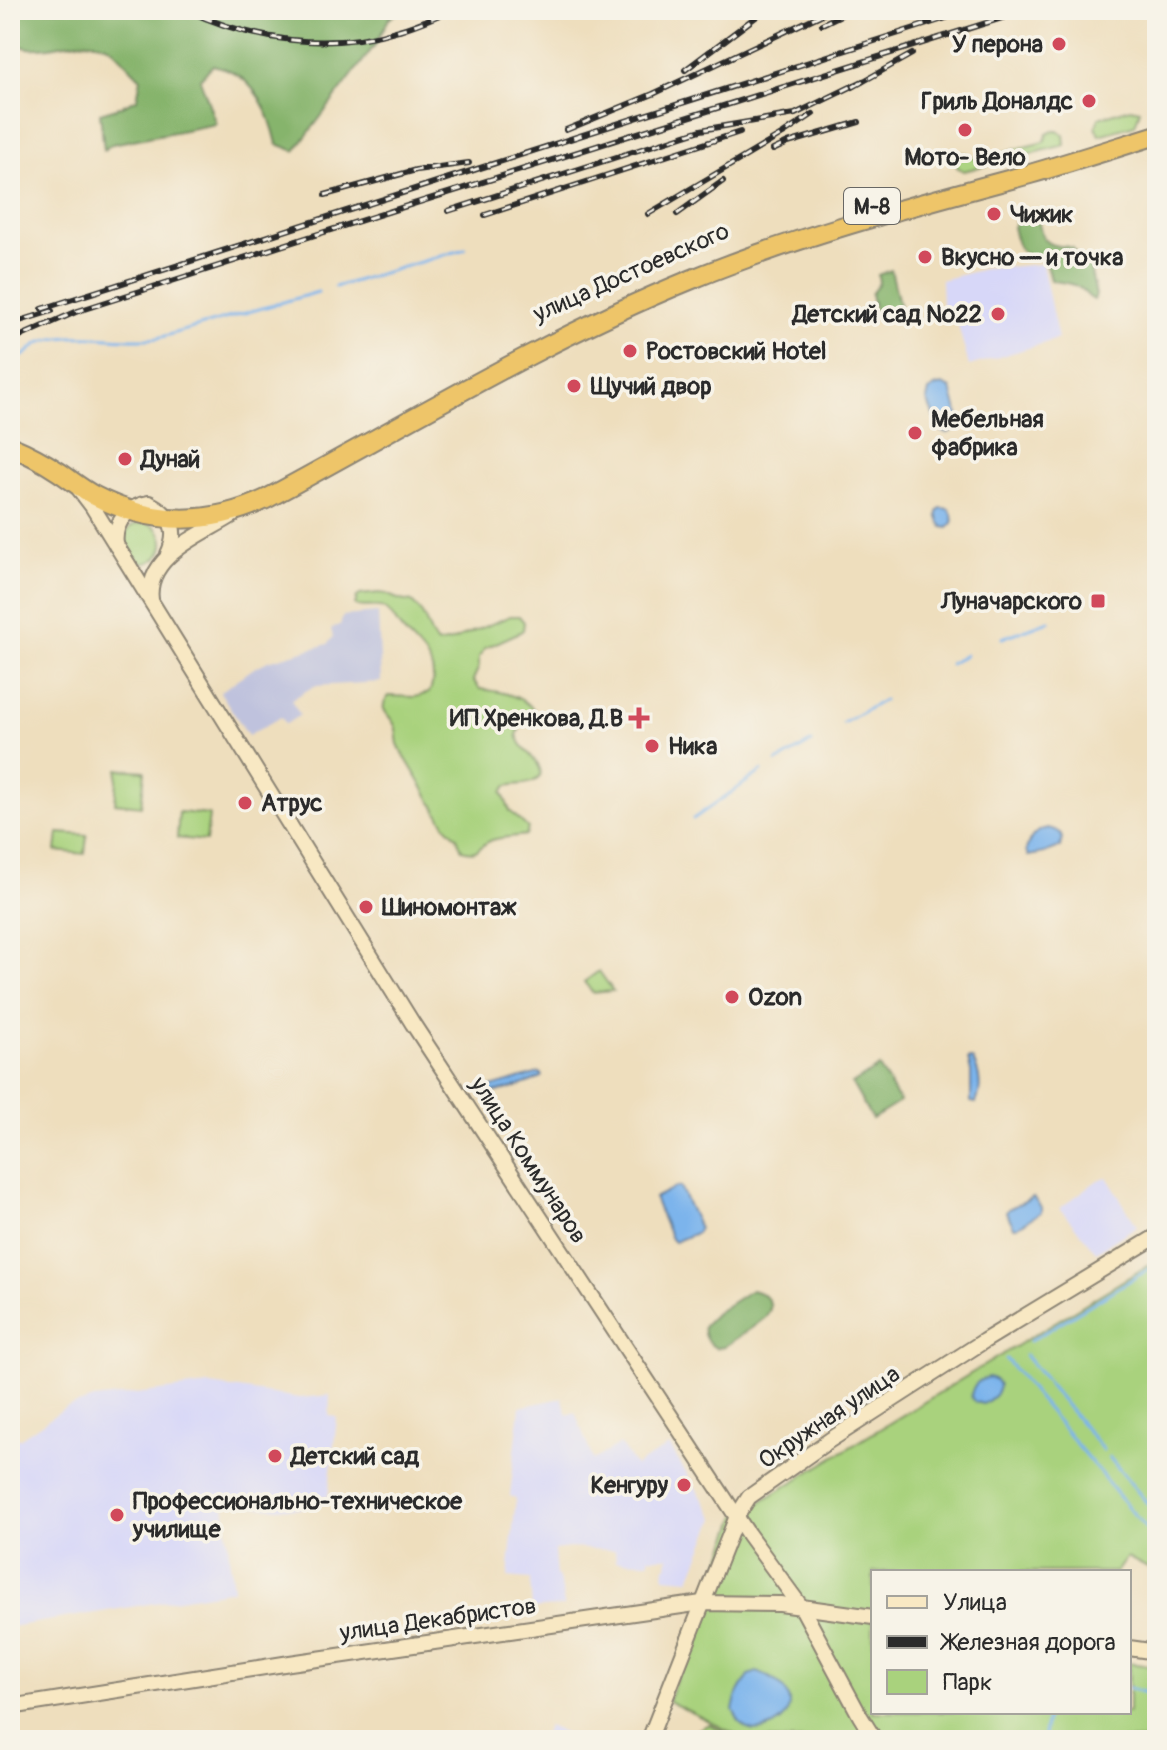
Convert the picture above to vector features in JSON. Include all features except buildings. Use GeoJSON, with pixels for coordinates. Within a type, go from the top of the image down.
{"type":"FeatureCollection","features":[{"type":"Feature","properties":{"kind":"highway","name":"улица Достоевского"},"geometry":{"type":"LineString","coordinates":[[149,503],[196,507],[245,497],[595,309],[750,245],[933,188],[1157,126]]}},
{"type":"Feature","properties":{"kind":"highway","name":"улица Достоевского"},"geometry":{"type":"LineString","coordinates":[[166,517],[200,518],[240,510],[590,324],[763,251],[883,213],[1157,135]]}},
{"type":"Feature","properties":{"kind":"highway","name":"М-8"},"geometry":{"type":"LineString","coordinates":[[10,435],[41,448],[109,490],[149,503]]}},
{"type":"Feature","properties":{"kind":"highway","name":"М-8"},"geometry":{"type":"LineString","coordinates":[[10,446],[40,460],[93,495],[131,510],[166,517]]}},
{"type":"Feature","properties":{"kind":"street","name":"улица Коммунаров"},"geometry":{"type":"LineString","coordinates":[[73,481],[151,600],[413,1024],[737,1516],[802,1608],[875,1740]]}},
{"type":"Feature","properties":{"kind":"street"},"geometry":{"type":"LineString","coordinates":[[117,548],[115,535],[118,525],[131,510],[142,504],[157,507],[173,526],[174,540],[153,575],[149,589],[151,600]]}},
{"type":"Feature","properties":{"kind":"street"},"geometry":{"type":"LineString","coordinates":[[126,563],[140,570],[150,569],[240,510]]}},
{"type":"Feature","properties":{"kind":"street","name":"Окружная улица"},"geometry":{"type":"LineString","coordinates":[[649,1740],[737,1516],[749,1497],[830,1440],[984,1341],[1157,1236]]}},
{"type":"Feature","properties":{"kind":"street","name":"улица Декабристов"},"geometry":{"type":"LineString","coordinates":[[10,1707],[702,1603],[780,1604],[871,1617]]}},
{"type":"Feature","properties":{"kind":"street"},"geometry":{"type":"LineString","coordinates":[[1131,1648],[1157,1652]]}},
{"type":"Feature","properties":{"kind":"shaded area","name":"Детский сад №22"},"geometry":{"type":"Polygon","coordinates":[[[1042,264],[1058,339],[969,366],[957,321],[943,324],[941,280],[984,269],[1042,264]]]}},
{"type":"Feature","properties":{"kind":"shaded area"},"geometry":{"type":"Polygon","coordinates":[[[378,613],[381,682],[314,686],[291,700],[300,715],[286,724],[281,717],[248,735],[220,692],[268,661],[328,644],[333,637],[331,629],[340,625],[343,616],[378,613]]]}},
{"type":"Feature","properties":{"kind":"shaded area"},"geometry":{"type":"Polygon","coordinates":[[[1107,1177],[1137,1226],[1096,1252],[1060,1208],[1098,1180],[1107,1177]]]}},
{"type":"Feature","properties":{"kind":"shaded area","name":"Профессионально-техническое училище"},"geometry":{"type":"Polygon","coordinates":[[[210,1385],[300,1398],[330,1395],[329,1416],[337,1417],[328,1497],[305,1495],[303,1509],[254,1507],[253,1501],[224,1503],[233,1590],[10,1627],[10,1440],[21,1438],[65,1408],[94,1399],[210,1385]]]}},
{"type":"Feature","properties":{"kind":"shaded area"},"geometry":{"type":"Polygon","coordinates":[[[562,1398],[568,1415],[575,1412],[593,1460],[620,1444],[635,1466],[669,1446],[715,1518],[690,1579],[664,1577],[668,1557],[649,1557],[649,1562],[616,1561],[615,1550],[554,1550],[556,1576],[564,1606],[532,1609],[530,1579],[508,1577],[516,1498],[510,1496],[520,1407],[562,1398]]]}},
{"type":"Feature","properties":{"kind":"shaded area"},"geometry":{"type":"Polygon","coordinates":[[[547,1726],[583,1740],[542,1740],[547,1726]]]}},
{"type":"Feature","properties":{"kind":"green space"},"geometry":{"type":"Polygon","coordinates":[[[10,10],[405,10],[390,17],[375,45],[295,151],[277,144],[267,113],[249,85],[231,71],[213,65],[200,79],[216,124],[112,144],[104,150],[100,113],[137,99],[141,78],[110,47],[100,43],[26,48],[10,42],[10,10]]]}},
{"type":"Feature","properties":{"kind":"green space"},"geometry":{"type":"Polygon","coordinates":[[[1130,108],[1140,110],[1135,125],[1099,135],[1096,127],[1099,118],[1130,108]]]}},
{"type":"Feature","properties":{"kind":"green space"},"geometry":{"type":"Polygon","coordinates":[[[1053,131],[1064,135],[1065,145],[964,171],[957,167],[956,160],[962,153],[975,159],[1044,142],[1047,134],[1053,131]]]}},
{"type":"Feature","properties":{"kind":"green space"},"geometry":{"type":"Polygon","coordinates":[[[1025,212],[1036,217],[1047,242],[1073,248],[1077,255],[1088,259],[1096,295],[1094,300],[1075,285],[1051,280],[1043,260],[1021,251],[1013,227],[1018,216],[1025,212]]]}},
{"type":"Feature","properties":{"kind":"green space"},"geometry":{"type":"Polygon","coordinates":[[[891,270],[901,312],[883,321],[876,317],[871,294],[879,283],[878,275],[891,270]]]}},
{"type":"Feature","properties":{"kind":"green space"},"geometry":{"type":"Polygon","coordinates":[[[143,523],[157,529],[163,543],[157,557],[143,563],[129,557],[123,543],[129,529],[143,523]]]}},
{"type":"Feature","properties":{"kind":"green space"},"geometry":{"type":"Polygon","coordinates":[[[379,593],[412,602],[437,644],[510,616],[519,616],[524,622],[520,632],[485,648],[479,657],[479,667],[473,680],[480,689],[516,697],[534,710],[533,717],[520,728],[517,735],[538,765],[540,774],[532,782],[507,786],[502,792],[510,811],[528,828],[526,835],[496,839],[476,851],[468,851],[462,850],[457,837],[446,826],[399,747],[395,726],[384,709],[389,696],[415,697],[429,693],[433,682],[431,665],[387,611],[381,607],[355,605],[360,595],[379,593]]]}},
{"type":"Feature","properties":{"kind":"green space"},"geometry":{"type":"Polygon","coordinates":[[[118,769],[145,771],[141,806],[115,803],[118,769]]]}},
{"type":"Feature","properties":{"kind":"green space"},"geometry":{"type":"Polygon","coordinates":[[[179,812],[209,815],[206,841],[177,838],[179,812]]]}},
{"type":"Feature","properties":{"kind":"green space"},"geometry":{"type":"Polygon","coordinates":[[[58,833],[87,835],[85,854],[56,851],[58,833]]]}},
{"type":"Feature","properties":{"kind":"green space"},"geometry":{"type":"Polygon","coordinates":[[[599,971],[613,991],[593,993],[584,982],[599,971]]]}},
{"type":"Feature","properties":{"kind":"green space"},"geometry":{"type":"Polygon","coordinates":[[[879,1067],[900,1102],[872,1119],[852,1084],[879,1067]]]}},
{"type":"Feature","properties":{"kind":"green space"},"geometry":{"type":"Polygon","coordinates":[[[1157,1260],[1157,1573],[1127,1557],[1117,1570],[871,1570],[871,1714],[1131,1714],[1131,1663],[1157,1667],[1157,1740],[747,1740],[668,1701],[737,1516],[1157,1260]]]}},
{"type":"Feature","properties":{"kind":"green space"},"geometry":{"type":"Polygon","coordinates":[[[751,1290],[768,1299],[770,1307],[766,1316],[724,1347],[716,1348],[708,1341],[704,1325],[716,1313],[751,1290]]]}},
{"type":"Feature","properties":{"kind":"green space"},"geometry":{"type":"Polygon","coordinates":[[[709,1724],[741,1740],[682,1740],[709,1724]]]}},
{"type":"Feature","properties":{"kind":"water"},"geometry":{"type":"Polygon","coordinates":[[[942,385],[951,389],[960,422],[960,427],[948,433],[939,429],[927,400],[929,391],[942,385]]]}},
{"type":"Feature","properties":{"kind":"water"},"geometry":{"type":"Polygon","coordinates":[[[941,508],[949,509],[952,514],[953,523],[948,528],[943,527],[939,520],[941,508]]]}},
{"type":"Feature","properties":{"kind":"water"},"geometry":{"type":"Polygon","coordinates":[[[1048,828],[1061,836],[1060,847],[1028,856],[1026,850],[1031,838],[1048,828]]]}},
{"type":"Feature","properties":{"kind":"water"},"geometry":{"type":"Polygon","coordinates":[[[968,1059],[972,1059],[978,1075],[976,1103],[971,1102],[968,1059]]]}},
{"type":"Feature","properties":{"kind":"water"},"geometry":{"type":"Polygon","coordinates":[[[539,1073],[542,1077],[523,1084],[491,1093],[488,1091],[491,1087],[539,1073]]]}},
{"type":"Feature","properties":{"kind":"water"},"geometry":{"type":"Polygon","coordinates":[[[680,1187],[699,1228],[696,1233],[674,1242],[654,1198],[680,1187]]]}},
{"type":"Feature","properties":{"kind":"water"},"geometry":{"type":"Polygon","coordinates":[[[1033,1197],[1041,1212],[1014,1227],[1006,1212],[1033,1197]]]}},
{"type":"Feature","properties":{"kind":"water"},"geometry":{"type":"Polygon","coordinates":[[[989,1377],[999,1385],[997,1391],[983,1404],[975,1402],[971,1397],[974,1386],[989,1377]]]}},
{"type":"Feature","properties":{"kind":"water"},"geometry":{"type":"Polygon","coordinates":[[[757,1672],[781,1686],[789,1705],[784,1718],[761,1730],[742,1725],[733,1710],[736,1697],[749,1675],[757,1672]]]}},
{"type":"Feature","properties":{"kind":"waterway"},"geometry":{"type":"LineString","coordinates":[[335,287],[465,249]]}},
{"type":"Feature","properties":{"kind":"waterway"},"geometry":{"type":"LineString","coordinates":[[10,362],[40,343],[56,339],[158,338],[318,292]]}},
{"type":"Feature","properties":{"kind":"waterway"},"geometry":{"type":"LineString","coordinates":[[1002,638],[1049,621]]}},
{"type":"Feature","properties":{"kind":"waterway"},"geometry":{"type":"LineString","coordinates":[[950,664],[965,655]]}},
{"type":"Feature","properties":{"kind":"waterway"},"geometry":{"type":"LineString","coordinates":[[843,723],[884,700]]}},
{"type":"Feature","properties":{"kind":"waterway"},"geometry":{"type":"LineString","coordinates":[[777,762],[812,742]]}},
{"type":"Feature","properties":{"kind":"waterway"},"geometry":{"type":"LineString","coordinates":[[693,819],[762,771]]}},
{"type":"Feature","properties":{"kind":"waterway"},"geometry":{"type":"LineString","coordinates":[[1030,1341],[1157,1264]]}},
{"type":"Feature","properties":{"kind":"waterway"},"geometry":{"type":"LineString","coordinates":[[1025,1355],[1103,1450]]}},
{"type":"Feature","properties":{"kind":"waterway"},"geometry":{"type":"LineString","coordinates":[[1006,1359],[1157,1542]]}},
{"type":"Feature","properties":{"kind":"waterway"},"geometry":{"type":"LineString","coordinates":[[1109,1457],[1157,1515]]}},
{"type":"Feature","properties":{"kind":"waterway"},"geometry":{"type":"LineString","coordinates":[[1131,1689],[1157,1696]]}},
{"type":"Feature","properties":{"kind":"waterway"},"geometry":{"type":"LineString","coordinates":[[1043,1740],[1048,1714]]}},
{"type":"Feature","properties":{"kind":"railway"},"geometry":{"type":"LineString","coordinates":[[187,10],[212,21],[264,36],[318,42],[372,37],[452,10]]}},
{"type":"Feature","properties":{"kind":"railway"},"geometry":{"type":"LineString","coordinates":[[685,70],[765,10]]}},
{"type":"Feature","properties":{"kind":"railway"},"geometry":{"type":"LineString","coordinates":[[566,130],[653,94],[831,10]]}},
{"type":"Feature","properties":{"kind":"railway"},"geometry":{"type":"LineString","coordinates":[[822,24],[851,10]]}},
{"type":"Feature","properties":{"kind":"railway"},"geometry":{"type":"LineString","coordinates":[[42,309],[971,10]]}},
{"type":"Feature","properties":{"kind":"railway"},"geometry":{"type":"LineString","coordinates":[[10,341],[78,311],[1027,10]]}},
{"type":"Feature","properties":{"kind":"railway"},"geometry":{"type":"LineString","coordinates":[[853,87],[912,54]]}},
{"type":"Feature","properties":{"kind":"railway"},"geometry":{"type":"LineString","coordinates":[[448,211],[701,130],[795,114],[863,81]]}},
{"type":"Feature","properties":{"kind":"railway"},"geometry":{"type":"LineString","coordinates":[[648,214],[813,114]]}},
{"type":"Feature","properties":{"kind":"railway"},"geometry":{"type":"LineString","coordinates":[[773,150],[859,122]]}},
{"type":"Feature","properties":{"kind":"railway"},"geometry":{"type":"LineString","coordinates":[[485,215],[740,132]]}},
{"type":"Feature","properties":{"kind":"railway"},"geometry":{"type":"LineString","coordinates":[[325,195],[416,170],[469,163]]}},
{"type":"Feature","properties":{"kind":"railway"},"geometry":{"type":"LineString","coordinates":[[677,214],[723,181]]}},
{"type":"Feature","properties":{"kind":"railway"},"geometry":{"type":"LineString","coordinates":[[10,324],[52,311]]}},
{"type":"Feature","properties":{"kind":"place","name":"У перона"},"geometry":{"type":"Point","coordinates":[1059,44]}},
{"type":"Feature","properties":{"kind":"place","name":"Гриль Доналдс"},"geometry":{"type":"Point","coordinates":[1089,101]}},
{"type":"Feature","properties":{"kind":"place","name":"Мото- Вело"},"geometry":{"type":"Point","coordinates":[965,130]}},
{"type":"Feature","properties":{"kind":"place","name":"Чижик"},"geometry":{"type":"Point","coordinates":[994,214]}},
{"type":"Feature","properties":{"kind":"place","name":"Вкусно — и точка"},"geometry":{"type":"Point","coordinates":[925,257]}},
{"type":"Feature","properties":{"kind":"place","name":"Детский сад №22"},"geometry":{"type":"Point","coordinates":[998,314]}},
{"type":"Feature","properties":{"kind":"place","name":"Ростовский Hotel"},"geometry":{"type":"Point","coordinates":[630,351]}},
{"type":"Feature","properties":{"kind":"place","name":"Щучий двор"},"geometry":{"type":"Point","coordinates":[574,386]}},
{"type":"Feature","properties":{"kind":"place","name":"Мебельная фабрика"},"geometry":{"type":"Point","coordinates":[915,433]}},
{"type":"Feature","properties":{"kind":"place","name":"Дунай"},"geometry":{"type":"Point","coordinates":[125,459]}},
{"type":"Feature","properties":{"kind":"place","name":"Луначарского"},"geometry":{"type":"Point","coordinates":[1098,601]}},
{"type":"Feature","properties":{"kind":"place","name":"ИП Хренкова, Д.В"},"geometry":{"type":"Point","coordinates":[639,718]}},
{"type":"Feature","properties":{"kind":"place","name":"Ника"},"geometry":{"type":"Point","coordinates":[652,746]}},
{"type":"Feature","properties":{"kind":"place","name":"Атрус"},"geometry":{"type":"Point","coordinates":[245,803]}},
{"type":"Feature","properties":{"kind":"place","name":"Шиномонтаж"},"geometry":{"type":"Point","coordinates":[366,907]}},
{"type":"Feature","properties":{"kind":"place","name":"Ozon"},"geometry":{"type":"Point","coordinates":[732,997]}},
{"type":"Feature","properties":{"kind":"place","name":"Детский сад"},"geometry":{"type":"Point","coordinates":[275,1456]}},
{"type":"Feature","properties":{"kind":"place","name":"Кенгуру"},"geometry":{"type":"Point","coordinates":[684,1485]}},
{"type":"Feature","properties":{"kind":"place","name":"Профессионально-техническое училище"},"geometry":{"type":"Point","coordinates":[117,1515]}}]}
